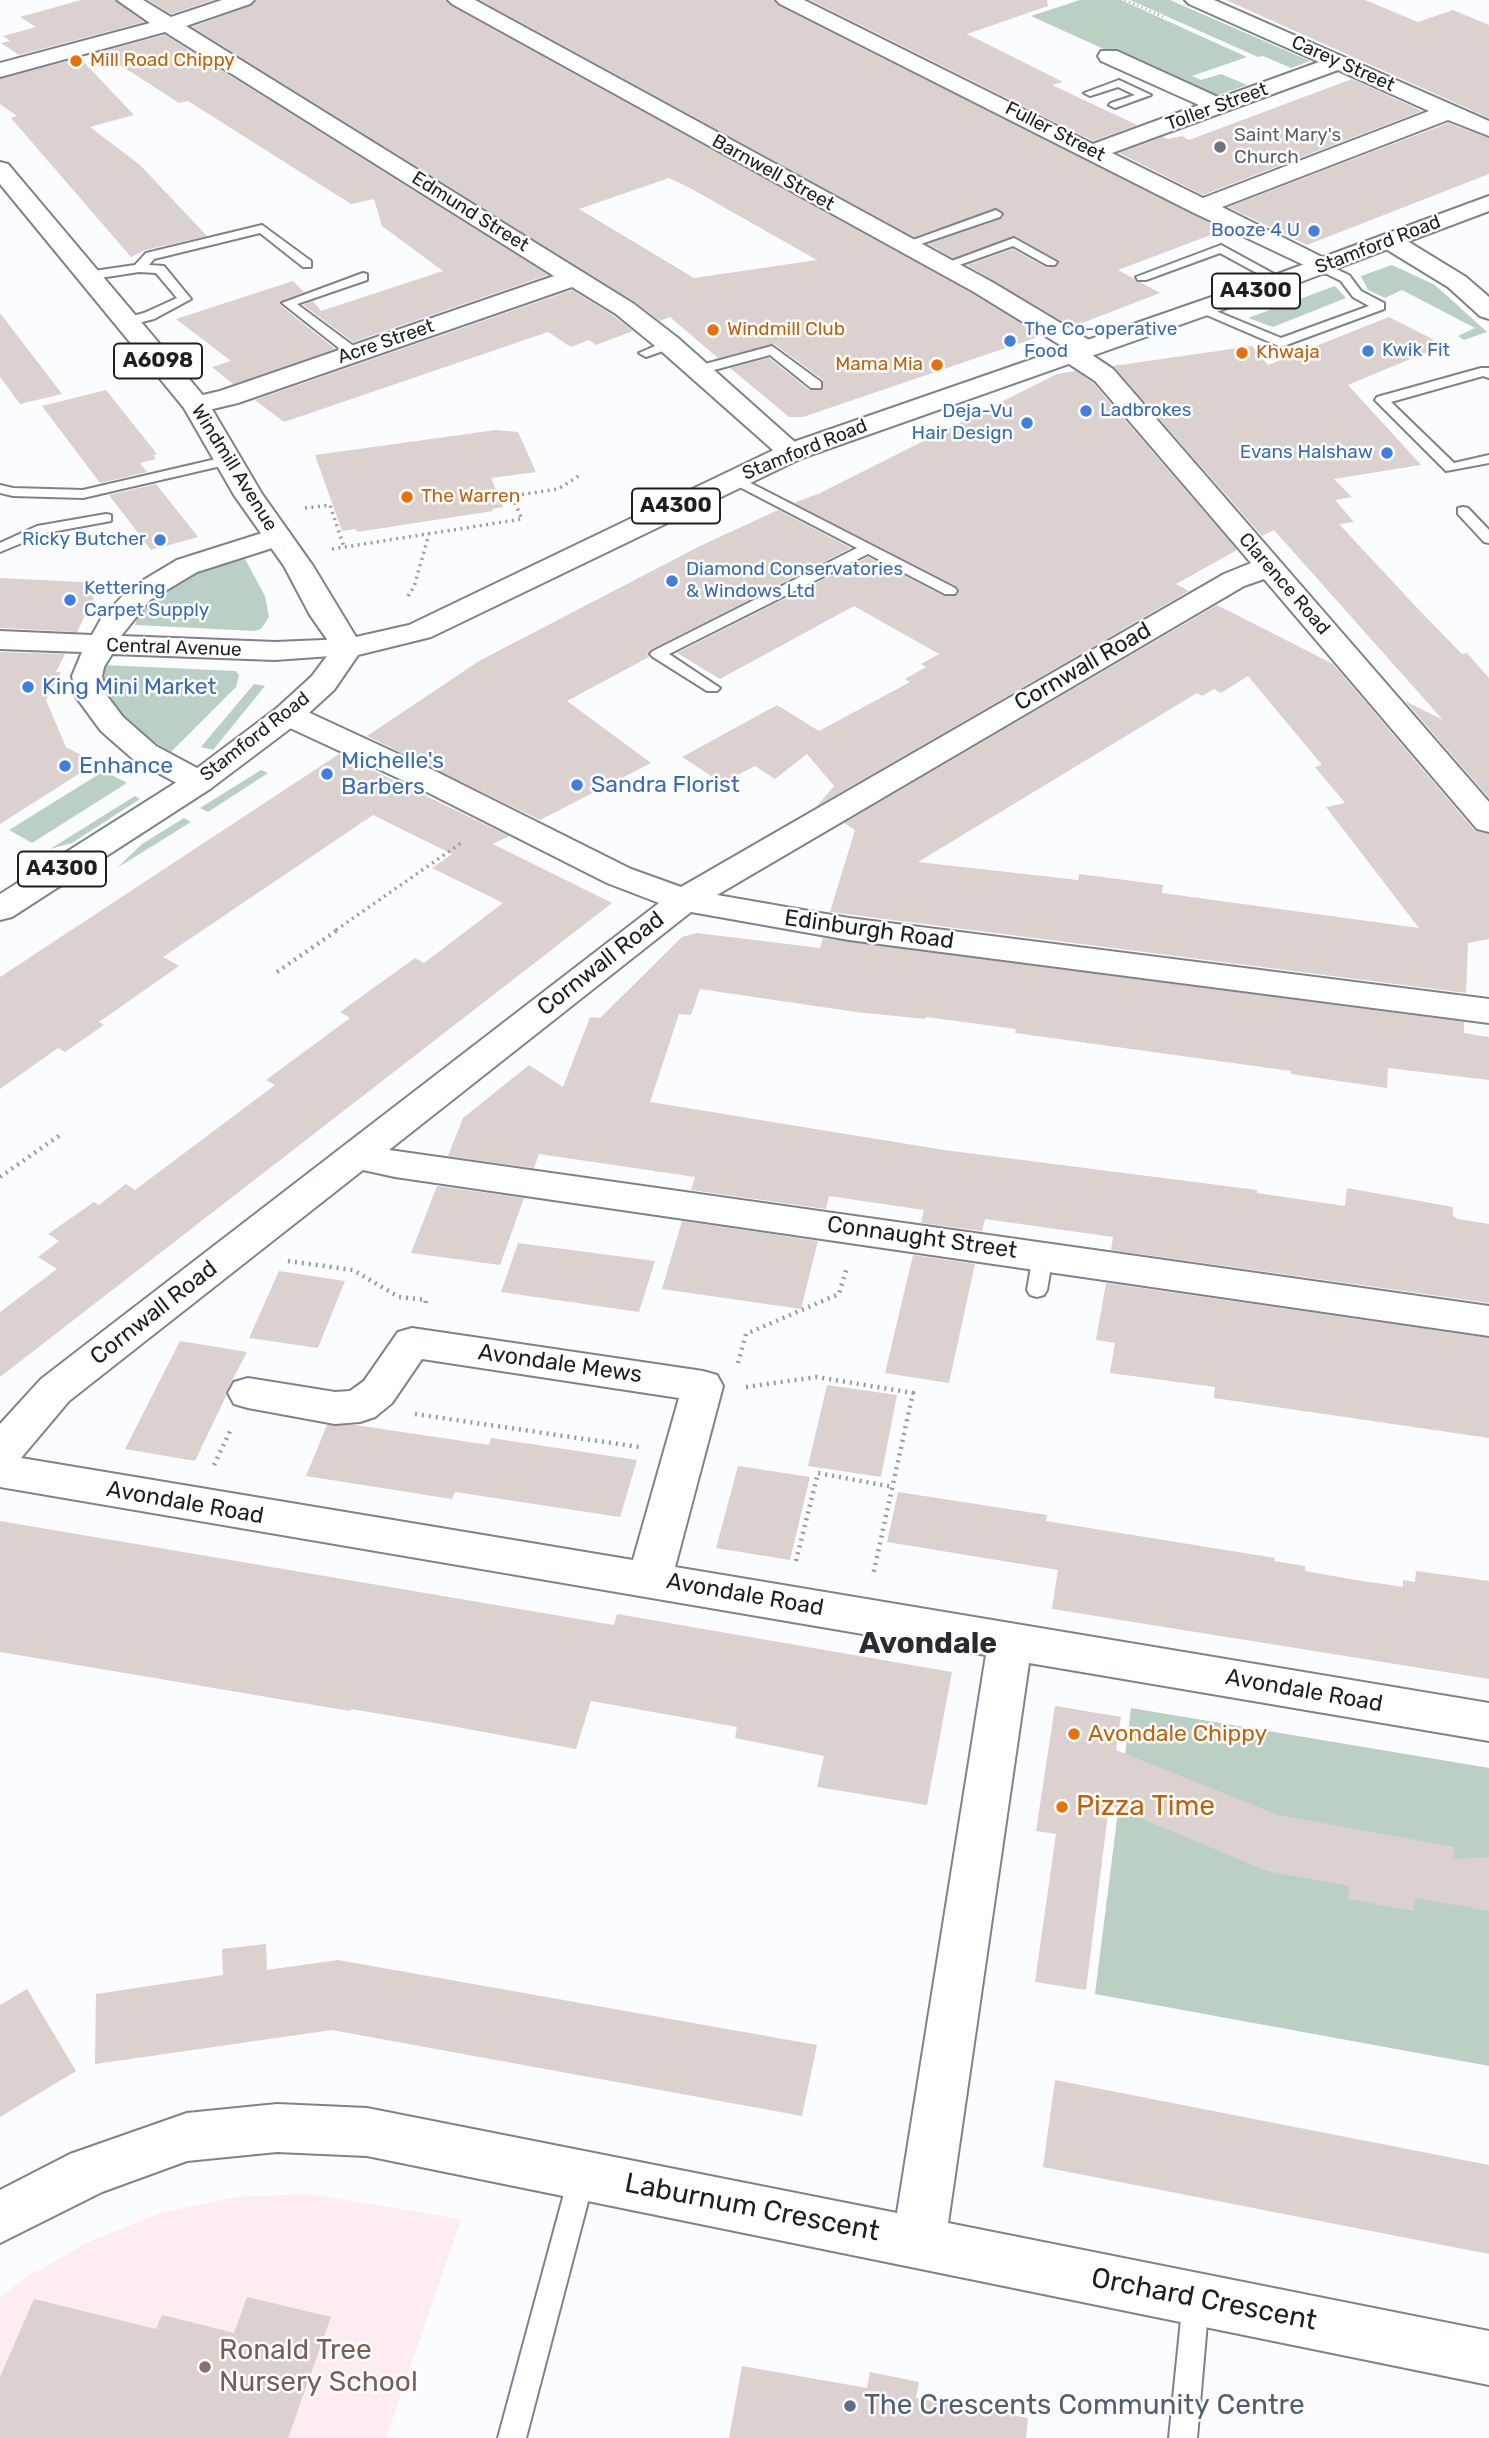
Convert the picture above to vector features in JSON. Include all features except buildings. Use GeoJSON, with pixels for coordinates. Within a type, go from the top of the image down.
{"type":"FeatureCollection","features":[{"type":"Feature","properties":{"kind":"street","name":"Edmund Street"},"geometry":{"type":"LineString","coordinates":[[128,0],[625,309],[792,452]]}},
{"type":"Feature","properties":{"kind":"street"},"geometry":{"type":"LineString","coordinates":[[0,70],[243,0]]}},
{"type":"Feature","properties":{"kind":"street","name":"Barnwell Street"},"geometry":{"type":"LineString","coordinates":[[460,0],[944,266],[1078,351]]}},
{"type":"Feature","properties":{"kind":"street","name":"Fuller Street"},"geometry":{"type":"LineString","coordinates":[[787,0],[1323,267]]}},
{"type":"Feature","properties":{"kind":"street","name":"Carey Street"},"geometry":{"type":"LineString","coordinates":[[1196,0],[1489,129]]}},
{"type":"Feature","properties":{"kind":"street"},"geometry":{"type":"LineString","coordinates":[[1109,56],[1219,106]]}},
{"type":"Feature","properties":{"kind":"street","name":"Toller Street"},"geometry":{"type":"LineString","coordinates":[[1094,151],[1340,62]]}},
{"type":"Feature","properties":{"kind":"street"},"geometry":{"type":"LineString","coordinates":[[1201,206],[1450,111]]}},
{"type":"Feature","properties":{"kind":"street","name":"Windmill Avenue"},"geometry":{"type":"LineString","coordinates":[[0,169],[196,405],[248,495],[278,537],[348,648]]}},
{"type":"Feature","properties":{"kind":"street","name":"Stamford Road"},"geometry":{"type":"LineString","coordinates":[[0,909],[199,782],[288,715],[323,683],[348,648],[421,631],[792,452],[1323,267],[1489,203]]}},
{"type":"Feature","properties":{"kind":"street"},"geometry":{"type":"LineString","coordinates":[[1390,242],[1457,282],[1489,311]]}},
{"type":"Feature","properties":{"kind":"street","name":"Acre Street"},"geometry":{"type":"LineString","coordinates":[[196,405],[575,277]]}},
{"type":"Feature","properties":{"kind":"street","name":"Clarence Road"},"geometry":{"type":"LineString","coordinates":[[1078,351],[1104,374],[1489,822]]}},
{"type":"Feature","properties":{"kind":"street"},"geometry":{"type":"LineString","coordinates":[[199,782],[145,753],[112,724],[92,697],[87,676],[100,645],[123,610],[140,594],[166,577],[209,557],[278,537]]}},
{"type":"Feature","properties":{"kind":"street","name":"Cornwall Road"},"geometry":{"type":"LineString","coordinates":[[0,1458],[7,1444],[55,1390],[684,900],[1234,580],[1270,566]]}},
{"type":"Feature","properties":{"kind":"street","name":"Central Avenue"},"geometry":{"type":"LineString","coordinates":[[0,640],[275,651],[348,648]]}},
{"type":"Feature","properties":{"kind":"street","name":"Edinburgh Road"},"geometry":{"type":"LineString","coordinates":[[288,715],[618,876],[684,900],[849,929],[1489,1011]]}},
{"type":"Feature","properties":{"kind":"street","name":"Connaught Street"},"geometry":{"type":"LineString","coordinates":[[355,1154],[395,1164],[857,1229],[1040,1273],[1489,1321]]}},
{"type":"Feature","properties":{"kind":"street","name":"Avondale Mews"},"geometry":{"type":"LineString","coordinates":[[369,1400],[378,1392],[412,1343],[717,1387]]}},
{"type":"Feature","properties":{"kind":"street"},"geometry":{"type":"LineString","coordinates":[[650,1579],[684,1454],[717,1387]]}},
{"type":"Feature","properties":{"kind":"street"},"geometry":{"type":"LineString","coordinates":[[248,1393],[335,1408],[360,1406],[369,1400]]}},
{"type":"Feature","properties":{"kind":"street","name":"Avondale Road"},"geometry":{"type":"LineString","coordinates":[[0,1471],[1489,1722]]}},
{"type":"Feature","properties":{"kind":"street"},"geometry":{"type":"LineString","coordinates":[[919,2241],[1010,1642]]}},
{"type":"Feature","properties":{"kind":"street","name":"Laburnum Crescent"},"geometry":{"type":"LineString","coordinates":[[0,2218],[88,2172],[187,2137],[277,2128],[367,2132],[919,2241]]}},
{"type":"Feature","properties":{"kind":"street","name":"Orchard Crescent"},"geometry":{"type":"LineString","coordinates":[[919,2241],[1489,2358]]}},
{"type":"Feature","properties":{"kind":"lane"},"geometry":{"type":"LineString","coordinates":[[1133,89],[1161,80]]}},
{"type":"Feature","properties":{"kind":"lane"},"geometry":{"type":"LineString","coordinates":[[1090,93],[1119,83],[1144,95],[1115,105]]}},
{"type":"Feature","properties":{"kind":"lane"},"geometry":{"type":"LineString","coordinates":[[905,245],[996,214]]}},
{"type":"Feature","properties":{"kind":"lane"},"geometry":{"type":"LineString","coordinates":[[139,268],[150,256],[261,229],[307,264]]}},
{"type":"Feature","properties":{"kind":"lane"},"geometry":{"type":"LineString","coordinates":[[944,266],[1014,242],[1051,262]]}},
{"type":"Feature","properties":{"kind":"lane"},"geometry":{"type":"LineString","coordinates":[[1142,277],[1220,249],[1281,282]]}},
{"type":"Feature","properties":{"kind":"lane"},"geometry":{"type":"LineString","coordinates":[[1201,310],[1260,332],[1281,343],[1379,306],[1357,294],[1345,278],[1323,267]]}},
{"type":"Feature","properties":{"kind":"lane"},"geometry":{"type":"LineString","coordinates":[[87,276],[139,268],[160,269],[185,299],[149,316],[125,322]]}},
{"type":"Feature","properties":{"kind":"lane"},"geometry":{"type":"LineString","coordinates":[[354,353],[288,303],[363,277]]}},
{"type":"Feature","properties":{"kind":"lane"},"geometry":{"type":"LineString","coordinates":[[646,353],[669,344]]}},
{"type":"Feature","properties":{"kind":"lane"},"geometry":{"type":"LineString","coordinates":[[699,370],[772,351],[816,385]]}},
{"type":"Feature","properties":{"kind":"lane"},"geometry":{"type":"LineString","coordinates":[[1489,374],[1486,371],[1382,400],[1451,468],[1489,459]]}},
{"type":"Feature","properties":{"kind":"lane"},"geometry":{"type":"LineString","coordinates":[[0,489],[13,492],[83,494],[229,460]]}},
{"type":"Feature","properties":{"kind":"lane"},"geometry":{"type":"LineString","coordinates":[[735,479],[950,591]]}},
{"type":"Feature","properties":{"kind":"lane"},"geometry":{"type":"LineString","coordinates":[[1464,512],[1489,539]]}},
{"type":"Feature","properties":{"kind":"lane"},"geometry":{"type":"LineString","coordinates":[[0,548],[42,529],[106,518]]}},
{"type":"Feature","properties":{"kind":"lane"},"geometry":{"type":"LineString","coordinates":[[712,688],[658,654],[867,549]]}},
{"type":"Feature","properties":{"kind":"lane"},"geometry":{"type":"LineString","coordinates":[[512,2438],[582,2174]]}},
{"type":"Feature","properties":{"kind":"lane"},"geometry":{"type":"LineString","coordinates":[[1183,2438],[1196,2298]]}},
{"type":"Feature","properties":{"kind":"path"},"geometry":{"type":"LineString","coordinates":[[329,549],[522,519],[512,496],[558,489],[582,474]]}},
{"type":"Feature","properties":{"kind":"path"},"geometry":{"type":"LineString","coordinates":[[305,508],[330,505],[344,547]]}},
{"type":"Feature","properties":{"kind":"path"},"geometry":{"type":"LineString","coordinates":[[414,587],[429,534]]}},
{"type":"Feature","properties":{"kind":"path"},"geometry":{"type":"LineString","coordinates":[[278,972],[499,816]]}},
{"type":"Feature","properties":{"kind":"path"},"geometry":{"type":"LineString","coordinates":[[0,1177],[63,1133]]}},
{"type":"Feature","properties":{"kind":"path"},"geometry":{"type":"LineString","coordinates":[[717,1387],[746,1334],[839,1294],[857,1229]]}},
{"type":"Feature","properties":{"kind":"path"},"geometry":{"type":"LineString","coordinates":[[282,1260],[353,1270],[399,1297],[426,1300]]}},
{"type":"Feature","properties":{"kind":"path"},"geometry":{"type":"LineString","coordinates":[[717,1387],[817,1377],[913,1393],[870,1588]]}},
{"type":"Feature","properties":{"kind":"path"},"geometry":{"type":"LineString","coordinates":[[208,1478],[248,1393]]}},
{"type":"Feature","properties":{"kind":"path"},"geometry":{"type":"LineString","coordinates":[[369,1400],[389,1411],[684,1454]]}},
{"type":"Feature","properties":{"kind":"path"},"geometry":{"type":"LineString","coordinates":[[793,1574],[818,1473],[893,1487]]}},
{"type":"Feature","properties":{"kind":"shaded area","name":"Ronald Tree Nursery School"},"geometry":{"type":"Polygon","coordinates":[[[308,2194],[461,2219],[386,2438],[0,2438],[0,2297],[30,2275],[89,2242],[161,2213],[236,2197],[308,2194]]]}},
{"type":"Feature","properties":{"kind":"green space"},"geometry":{"type":"Polygon","coordinates":[[[1080,0],[1121,0],[1247,57],[1192,76],[1201,80],[1221,74],[1247,85],[1216,96],[1115,49],[1108,51],[1031,16],[1080,0]]]}},
{"type":"Feature","properties":{"kind":"green space"},"geometry":{"type":"Polygon","coordinates":[[[1130,0],[1170,0],[1310,61],[1291,68],[1263,56],[1258,57],[1130,0]]]}},
{"type":"Feature","properties":{"kind":"green space"},"geometry":{"type":"Polygon","coordinates":[[[1392,265],[1435,285],[1487,332],[1464,340],[1458,336],[1475,328],[1402,290],[1385,298],[1368,290],[1361,276],[1392,265]]]}},
{"type":"Feature","properties":{"kind":"green space"},"geometry":{"type":"Polygon","coordinates":[[[1335,286],[1346,298],[1273,327],[1248,318],[1335,286]]]}},
{"type":"Feature","properties":{"kind":"green space"},"geometry":{"type":"Polygon","coordinates":[[[245,559],[265,596],[269,617],[261,629],[255,631],[135,625],[140,608],[154,595],[199,570],[245,559]]]}},
{"type":"Feature","properties":{"kind":"green space"},"geometry":{"type":"Polygon","coordinates":[[[105,665],[236,671],[239,675],[236,687],[171,752],[143,736],[118,711],[103,686],[105,665]]]}},
{"type":"Feature","properties":{"kind":"green space"},"geometry":{"type":"Polygon","coordinates":[[[254,684],[265,686],[213,750],[201,747],[254,684]]]}},
{"type":"Feature","properties":{"kind":"green space"},"geometry":{"type":"Polygon","coordinates":[[[261,770],[268,773],[208,812],[200,808],[261,770]]]}},
{"type":"Feature","properties":{"kind":"green space"},"geometry":{"type":"Polygon","coordinates":[[[104,771],[127,783],[32,843],[9,830],[104,771]]]}},
{"type":"Feature","properties":{"kind":"green space"},"geometry":{"type":"Polygon","coordinates":[[[135,796],[140,799],[72,843],[50,849],[135,796]]]}},
{"type":"Feature","properties":{"kind":"green space"},"geometry":{"type":"Polygon","coordinates":[[[184,818],[191,822],[117,868],[142,844],[184,818]]]}},
{"type":"Feature","properties":{"kind":"green space"},"geometry":{"type":"Polygon","coordinates":[[[1131,1708],[1489,1768],[1489,2066],[1095,1994],[1131,1708]]]}},
{"type":"Feature","properties":{"kind":"place","name":"Mill Road Chippy"},"geometry":{"type":"Point","coordinates":[76,61]}},
{"type":"Feature","properties":{"kind":"place","name":"Saint Mary's Church"},"geometry":{"type":"Point","coordinates":[1220,147]}},
{"type":"Feature","properties":{"kind":"place","name":"Booze 4 U"},"geometry":{"type":"Point","coordinates":[1314,231]}},
{"type":"Feature","properties":{"kind":"place","name":"Windmill Club"},"geometry":{"type":"Point","coordinates":[713,330]}},
{"type":"Feature","properties":{"kind":"place","name":"The Co-operative Food"},"geometry":{"type":"Point","coordinates":[1010,341]}},
{"type":"Feature","properties":{"kind":"place","name":"Kwik Fit"},"geometry":{"type":"Point","coordinates":[1368,351]}},
{"type":"Feature","properties":{"kind":"place","name":"Khwaja"},"geometry":{"type":"Point","coordinates":[1242,353]}},
{"type":"Feature","properties":{"kind":"place","name":"Mama Mia"},"geometry":{"type":"Point","coordinates":[937,365]}},
{"type":"Feature","properties":{"kind":"place","name":"Ladbrokes"},"geometry":{"type":"Point","coordinates":[1086,411]}},
{"type":"Feature","properties":{"kind":"place","name":"Deja-Vu Hair Design"},"geometry":{"type":"Point","coordinates":[1027,423]}},
{"type":"Feature","properties":{"kind":"place","name":"Evans Halshaw"},"geometry":{"type":"Point","coordinates":[1387,453]}},
{"type":"Feature","properties":{"kind":"place","name":"The Warren"},"geometry":{"type":"Point","coordinates":[407,497]}},
{"type":"Feature","properties":{"kind":"place","name":"Ricky Butcher"},"geometry":{"type":"Point","coordinates":[160,540]}},
{"type":"Feature","properties":{"kind":"place","name":"Diamond Conservatories & Windows Ltd"},"geometry":{"type":"Point","coordinates":[672,581]}},
{"type":"Feature","properties":{"kind":"place","name":"Kettering Carpet Supply"},"geometry":{"type":"Point","coordinates":[70,600]}},
{"type":"Feature","properties":{"kind":"place","name":"King Mini Market"},"geometry":{"type":"Point","coordinates":[28,687]}},
{"type":"Feature","properties":{"kind":"place","name":"Enhance"},"geometry":{"type":"Point","coordinates":[65,766]}},
{"type":"Feature","properties":{"kind":"place","name":"Michelle's Barbers"},"geometry":{"type":"Point","coordinates":[327,774]}},
{"type":"Feature","properties":{"kind":"place","name":"Sandra Florist"},"geometry":{"type":"Point","coordinates":[577,785]}},
{"type":"Feature","properties":{"kind":"place","name":"Avondale Chippy"},"geometry":{"type":"Point","coordinates":[1074,1734]}},
{"type":"Feature","properties":{"kind":"place","name":"Pizza Time"},"geometry":{"type":"Point","coordinates":[1062,1807]}},
{"type":"Feature","properties":{"kind":"place","name":"Ronald Tree Nursery School"},"geometry":{"type":"Point","coordinates":[205,2367]}},
{"type":"Feature","properties":{"kind":"place","name":"The Crescents Community Centre"},"geometry":{"type":"Point","coordinates":[850,2406]}},
{"type":"Feature","properties":{"kind":"district","name":"Avondale"},"geometry":{"type":"Point","coordinates":[928,1644]}}]}
